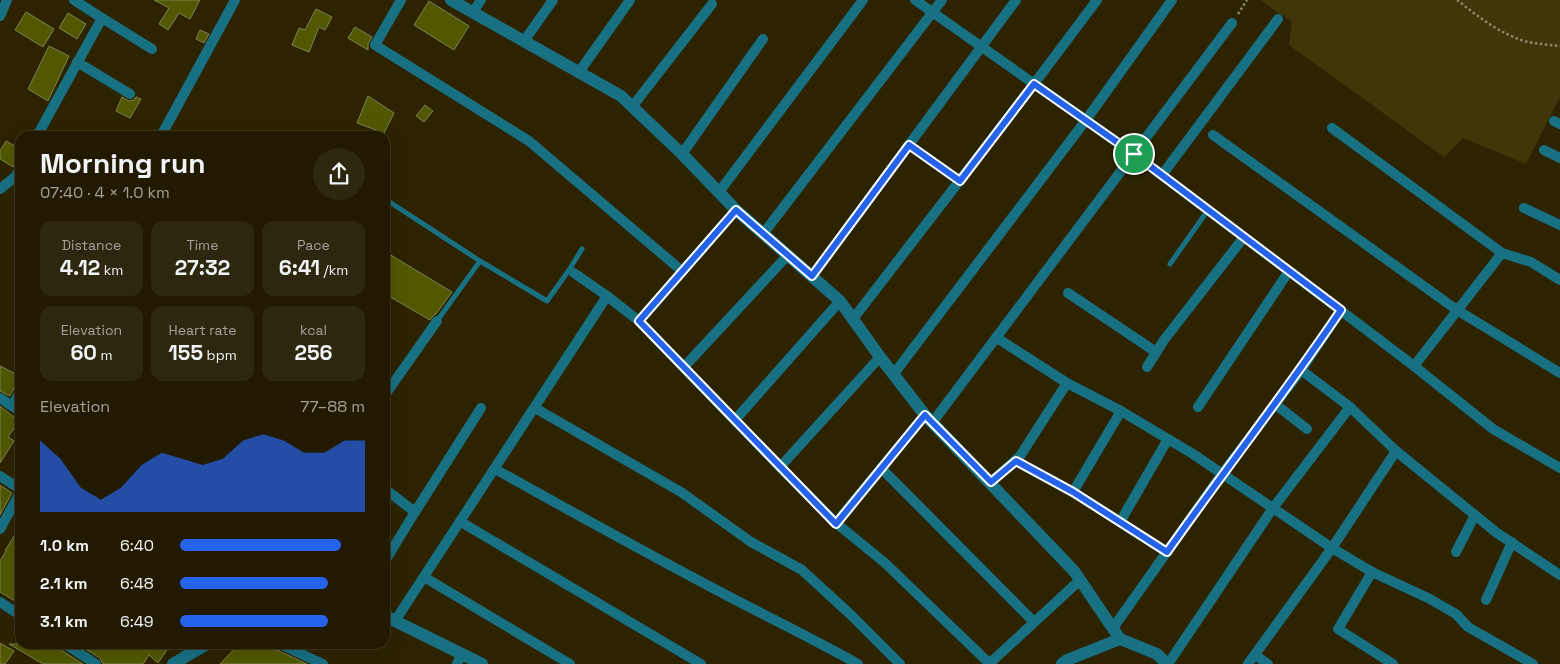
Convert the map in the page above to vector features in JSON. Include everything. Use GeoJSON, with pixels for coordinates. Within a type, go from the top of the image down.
{"type":"FeatureCollection","features":[{"type":"Feature","properties":{"kind":"street"},"geometry":{"type":"LineString","coordinates":[[0,16],[7,0]]}},
{"type":"Feature","properties":{"kind":"street"},"geometry":{"type":"LineString","coordinates":[[74,0],[152,49]]}},
{"type":"Feature","properties":{"kind":"street"},"geometry":{"type":"LineString","coordinates":[[164,131],[235,0]]}},
{"type":"Feature","properties":{"kind":"street"},"geometry":{"type":"LineString","coordinates":[[401,0],[375,45],[529,141],[682,271]]}},
{"type":"Feature","properties":{"kind":"street"},"geometry":{"type":"LineString","coordinates":[[451,0],[621,96],[682,154],[736,210],[840,301],[893,375],[929,419],[1074,571],[1120,639],[1157,654],[1167,664],[1273,508],[1350,407]]}},
{"type":"Feature","properties":{"kind":"street"},"geometry":{"type":"LineString","coordinates":[[473,12],[481,0]]}},
{"type":"Feature","properties":{"kind":"street"},"geometry":{"type":"LineString","coordinates":[[524,41],[553,0]]}},
{"type":"Feature","properties":{"kind":"street"},"geometry":{"type":"LineString","coordinates":[[579,72],[630,0]]}},
{"type":"Feature","properties":{"kind":"street"},"geometry":{"type":"LineString","coordinates":[[719,192],[863,0]]}},
{"type":"Feature","properties":{"kind":"street"},"geometry":{"type":"LineString","coordinates":[[915,0],[1134,154],[1341,310],[1493,429],[1560,468]]}},
{"type":"Feature","properties":{"kind":"street"},"geometry":{"type":"LineString","coordinates":[[763,234],[942,0]]}},
{"type":"Feature","properties":{"kind":"street"},"geometry":{"type":"LineString","coordinates":[[812,276],[1016,0]]}},
{"type":"Feature","properties":{"kind":"street"},"geometry":{"type":"LineString","coordinates":[[853,319],[1097,0]]}},
{"type":"Feature","properties":{"kind":"street"},"geometry":{"type":"LineString","coordinates":[[893,375],[1086,120],[1172,0]]}},
{"type":"Feature","properties":{"kind":"street"},"geometry":{"type":"LineString","coordinates":[[632,107],[712,4]]}},
{"type":"Feature","properties":{"kind":"street"},"geometry":{"type":"LineString","coordinates":[[41,131],[102,18]]}},
{"type":"Feature","properties":{"kind":"street"},"geometry":{"type":"LineString","coordinates":[[1162,175],[1278,19]]}},
{"type":"Feature","properties":{"kind":"street"},"geometry":{"type":"LineString","coordinates":[[836,524],[881,468],[929,419],[997,338],[1232,23]]}},
{"type":"Feature","properties":{"kind":"street"},"geometry":{"type":"LineString","coordinates":[[682,154],[763,38]]}},
{"type":"Feature","properties":{"kind":"street"},"geometry":{"type":"LineString","coordinates":[[77,62],[130,94]]}},
{"type":"Feature","properties":{"kind":"street"},"geometry":{"type":"LineString","coordinates":[[1332,128],[1502,253],[1531,262],[1560,280]]}},
{"type":"Feature","properties":{"kind":"street"},"geometry":{"type":"LineString","coordinates":[[1213,135],[1457,310],[1560,373]]}},
{"type":"Feature","properties":{"kind":"street"},"geometry":{"type":"LineString","coordinates":[[909,145],[960,181]]}},
{"type":"Feature","properties":{"kind":"street"},"geometry":{"type":"LineString","coordinates":[[1544,150],[1560,158]]}},
{"type":"Feature","properties":{"kind":"street"},"geometry":{"type":"LineString","coordinates":[[0,189],[15,177]]}},
{"type":"Feature","properties":{"kind":"street"},"geometry":{"type":"LineString","coordinates":[[1524,208],[1560,224]]}},
{"type":"Feature","properties":{"kind":"street"},"geometry":{"type":"LineString","coordinates":[[639,321],[736,210]]}},
{"type":"Feature","properties":{"kind":"street"},"geometry":{"type":"LineString","coordinates":[[1147,367],[1156,352],[1244,237]]}},
{"type":"Feature","properties":{"kind":"street"},"geometry":{"type":"LineString","coordinates":[[1414,366],[1502,253]]}},
{"type":"Feature","properties":{"kind":"street"},"geometry":{"type":"LineString","coordinates":[[684,367],[788,255]]}},
{"type":"Feature","properties":{"kind":"street"},"geometry":{"type":"LineString","coordinates":[[1198,407],[1290,271]]}},
{"type":"Feature","properties":{"kind":"street"},"geometry":{"type":"LineString","coordinates":[[572,272],[639,321],[836,524],[885,563],[989,664],[1080,580]]}},
{"type":"Feature","properties":{"kind":"street"},"geometry":{"type":"LineString","coordinates":[[1068,292],[1156,352]]}},
{"type":"Feature","properties":{"kind":"street"},"geometry":{"type":"LineString","coordinates":[[482,664],[459,659],[390,619],[424,577],[607,296]]}},
{"type":"Feature","properties":{"kind":"street"},"geometry":{"type":"LineString","coordinates":[[735,420],[840,301]]}},
{"type":"Feature","properties":{"kind":"street"},"geometry":{"type":"LineString","coordinates":[[1113,628],[1222,474],[1300,370],[1341,310]]}},
{"type":"Feature","properties":{"kind":"street"},"geometry":{"type":"LineString","coordinates":[[390,388],[437,321]]}},
{"type":"Feature","properties":{"kind":"street"},"geometry":{"type":"LineString","coordinates":[[997,338],[1067,383],[1121,411],[1168,439],[1332,548],[1372,572],[1428,598],[1456,614],[1468,627],[1533,664]]}},
{"type":"Feature","properties":{"kind":"street"},"geometry":{"type":"LineString","coordinates":[[780,467],[880,357]]}},
{"type":"Feature","properties":{"kind":"street"},"geometry":{"type":"LineString","coordinates":[[1300,370],[1350,407],[1396,451],[1475,515],[1560,575]]}},
{"type":"Feature","properties":{"kind":"street"},"geometry":{"type":"LineString","coordinates":[[991,482],[1016,461],[1067,383]]}},
{"type":"Feature","properties":{"kind":"street"},"geometry":{"type":"LineString","coordinates":[[0,398],[15,407]]}},
{"type":"Feature","properties":{"kind":"street"},"geometry":{"type":"LineString","coordinates":[[1275,404],[1307,429]]}},
{"type":"Feature","properties":{"kind":"street"},"geometry":{"type":"LineString","coordinates":[[390,553],[481,408]]}},
{"type":"Feature","properties":{"kind":"street"},"geometry":{"type":"LineString","coordinates":[[535,408],[681,492],[751,542],[802,570],[900,664]]}},
{"type":"Feature","properties":{"kind":"street"},"geometry":{"type":"LineString","coordinates":[[1073,492],[1121,411]]}},
{"type":"Feature","properties":{"kind":"street"},"geometry":{"type":"LineString","coordinates":[[1120,522],[1168,439]]}},
{"type":"Feature","properties":{"kind":"street"},"geometry":{"type":"LineString","coordinates":[[1248,664],[1332,548],[1396,451]]}},
{"type":"Feature","properties":{"kind":"street"},"geometry":{"type":"LineString","coordinates":[[1016,461],[1073,492],[1167,552]]}},
{"type":"Feature","properties":{"kind":"street"},"geometry":{"type":"LineString","coordinates":[[881,468],[1034,622]]}},
{"type":"Feature","properties":{"kind":"street"},"geometry":{"type":"LineString","coordinates":[[495,469],[617,537],[858,664]]}},
{"type":"Feature","properties":{"kind":"street"},"geometry":{"type":"LineString","coordinates":[[0,476],[15,486]]}},
{"type":"Feature","properties":{"kind":"street"},"geometry":{"type":"LineString","coordinates":[[390,493],[415,512]]}},
{"type":"Feature","properties":{"kind":"street"},"geometry":{"type":"LineString","coordinates":[[0,529],[15,502]]}},
{"type":"Feature","properties":{"kind":"street"},"geometry":{"type":"LineString","coordinates":[[1456,552],[1475,515]]}},
{"type":"Feature","properties":{"kind":"street"},"geometry":{"type":"LineString","coordinates":[[460,522],[701,664]]}},
{"type":"Feature","properties":{"kind":"street"},"geometry":{"type":"LineString","coordinates":[[1486,600],[1512,542]]}},
{"type":"Feature","properties":{"kind":"street"},"geometry":{"type":"LineString","coordinates":[[1372,572],[1338,629],[1393,664]]}},
{"type":"Feature","properties":{"kind":"street"},"geometry":{"type":"LineString","coordinates":[[424,577],[570,664]]}},
{"type":"Feature","properties":{"kind":"street"},"geometry":{"type":"LineString","coordinates":[[0,602],[15,612]]}},
{"type":"Feature","properties":{"kind":"street"},"geometry":{"type":"LineString","coordinates":[[1062,664],[1067,660],[1120,639]]}},
{"type":"Feature","properties":{"kind":"street"},"geometry":{"type":"LineString","coordinates":[[73,649],[96,664]]}},
{"type":"Feature","properties":{"kind":"street"},"geometry":{"type":"LineString","coordinates":[[173,664],[196,649]]}},
{"type":"Feature","properties":{"kind":"street"},"geometry":{"type":"LineString","coordinates":[[291,649],[323,664]]}},
{"type":"Feature","properties":{"kind":"street"},"geometry":{"type":"LineString","coordinates":[[1255,655],[1268,664]]}},
{"type":"Feature","properties":{"kind":"lane"},"geometry":{"type":"LineString","coordinates":[[390,202],[480,261],[547,301],[572,272],[582,249]]}},
{"type":"Feature","properties":{"kind":"lane"},"geometry":{"type":"LineString","coordinates":[[1170,264],[1208,210]]}},
{"type":"Feature","properties":{"kind":"lane"},"geometry":{"type":"LineString","coordinates":[[437,321],[480,261]]}},
{"type":"Feature","properties":{"kind":"path"},"geometry":{"type":"LineString","coordinates":[[1232,23],[1247,0]]}},
{"type":"Feature","properties":{"kind":"path"},"geometry":{"type":"LineString","coordinates":[[1457,0],[1474,14],[1499,30],[1528,42],[1560,46]]}},
{"type":"Feature","properties":{"kind":"shaded area"},"geometry":{"type":"Polygon","coordinates":[[[1260,0],[1560,0],[1560,97],[1526,164],[1463,138],[1444,157],[1289,45],[1292,22],[1260,0]]]}},
{"type":"Feature","properties":{"kind":"building"},"geometry":{"type":"Polygon","coordinates":[[[154,0],[200,0],[190,19],[179,13],[168,30],[159,24],[169,8],[154,0]]]}},
{"type":"Feature","properties":{"kind":"building"},"geometry":{"type":"Polygon","coordinates":[[[429,1],[469,26],[454,50],[414,25],[429,1]]]}},
{"type":"Feature","properties":{"kind":"building"},"geometry":{"type":"Polygon","coordinates":[[[316,9],[332,17],[325,30],[319,27],[309,52],[292,45],[299,28],[305,30],[316,9]]]}},
{"type":"Feature","properties":{"kind":"building"},"geometry":{"type":"Polygon","coordinates":[[[26,12],[54,29],[43,47],[15,30],[26,12]]]}},
{"type":"Feature","properties":{"kind":"building"},"geometry":{"type":"Polygon","coordinates":[[[68,13],[86,24],[77,39],[59,28],[68,13]]]}},
{"type":"Feature","properties":{"kind":"building"},"geometry":{"type":"Polygon","coordinates":[[[355,27],[372,37],[368,44],[368,50],[348,38],[355,27]]]}},
{"type":"Feature","properties":{"kind":"building"},"geometry":{"type":"Polygon","coordinates":[[[200,30],[209,34],[204,43],[196,39],[200,30]]]}},
{"type":"Feature","properties":{"kind":"building"},"geometry":{"type":"Polygon","coordinates":[[[49,46],[69,56],[48,101],[28,89],[49,46]]]}},
{"type":"Feature","properties":{"kind":"building"},"geometry":{"type":"Polygon","coordinates":[[[368,96],[394,113],[385,131],[379,131],[357,123],[368,96]]]}},
{"type":"Feature","properties":{"kind":"building"},"geometry":{"type":"Polygon","coordinates":[[[122,97],[129,101],[134,100],[136,97],[141,99],[130,118],[116,111],[122,97]]]}},
{"type":"Feature","properties":{"kind":"building"},"geometry":{"type":"Polygon","coordinates":[[[425,105],[433,111],[424,122],[416,116],[425,105]]]}},
{"type":"Feature","properties":{"kind":"building"},"geometry":{"type":"Polygon","coordinates":[[[6,141],[15,146],[15,164],[13,167],[0,159],[0,151],[6,141]]]}},
{"type":"Feature","properties":{"kind":"building"},"geometry":{"type":"Polygon","coordinates":[[[390,255],[452,292],[430,320],[390,297],[390,255]]]}},
{"type":"Feature","properties":{"kind":"building"},"geometry":{"type":"Polygon","coordinates":[[[0,366],[15,374],[15,386],[10,396],[0,391],[0,366]]]}},
{"type":"Feature","properties":{"kind":"building"},"geometry":{"type":"Polygon","coordinates":[[[0,406],[15,418],[15,427],[8,437],[14,441],[0,463],[0,406]]]}},
{"type":"Feature","properties":{"kind":"building"},"geometry":{"type":"Polygon","coordinates":[[[0,485],[12,493],[0,515],[0,485]]]}},
{"type":"Feature","properties":{"kind":"building"},"geometry":{"type":"Polygon","coordinates":[[[15,534],[15,601],[0,592],[0,561],[15,534]]]}},
{"type":"Feature","properties":{"kind":"building"},"geometry":{"type":"Polygon","coordinates":[[[0,643],[14,651],[5,664],[0,664],[0,643]]]}},
{"type":"Feature","properties":{"kind":"building"},"geometry":{"type":"Polygon","coordinates":[[[18,649],[60,649],[83,664],[43,664],[18,649]]]}},
{"type":"Feature","properties":{"kind":"building"},"geometry":{"type":"Polygon","coordinates":[[[85,649],[168,649],[158,663],[149,655],[143,664],[103,664],[100,658],[85,649]]]}},
{"type":"Feature","properties":{"kind":"building"},"geometry":{"type":"Polygon","coordinates":[[[234,649],[275,649],[307,664],[220,664],[234,649]]]}},
{"type":"Feature","properties":{"kind":"route"},"geometry":{"type":"LineString","coordinates":[[1034,84],[1134,154],[1341,310],[1300,370],[1222,474],[1167,552],[1073,492],[1016,461],[991,482],[925,415],[836,524],[639,321],[736,210],[812,276],[909,145],[960,181],[1034,84]]}}]}
